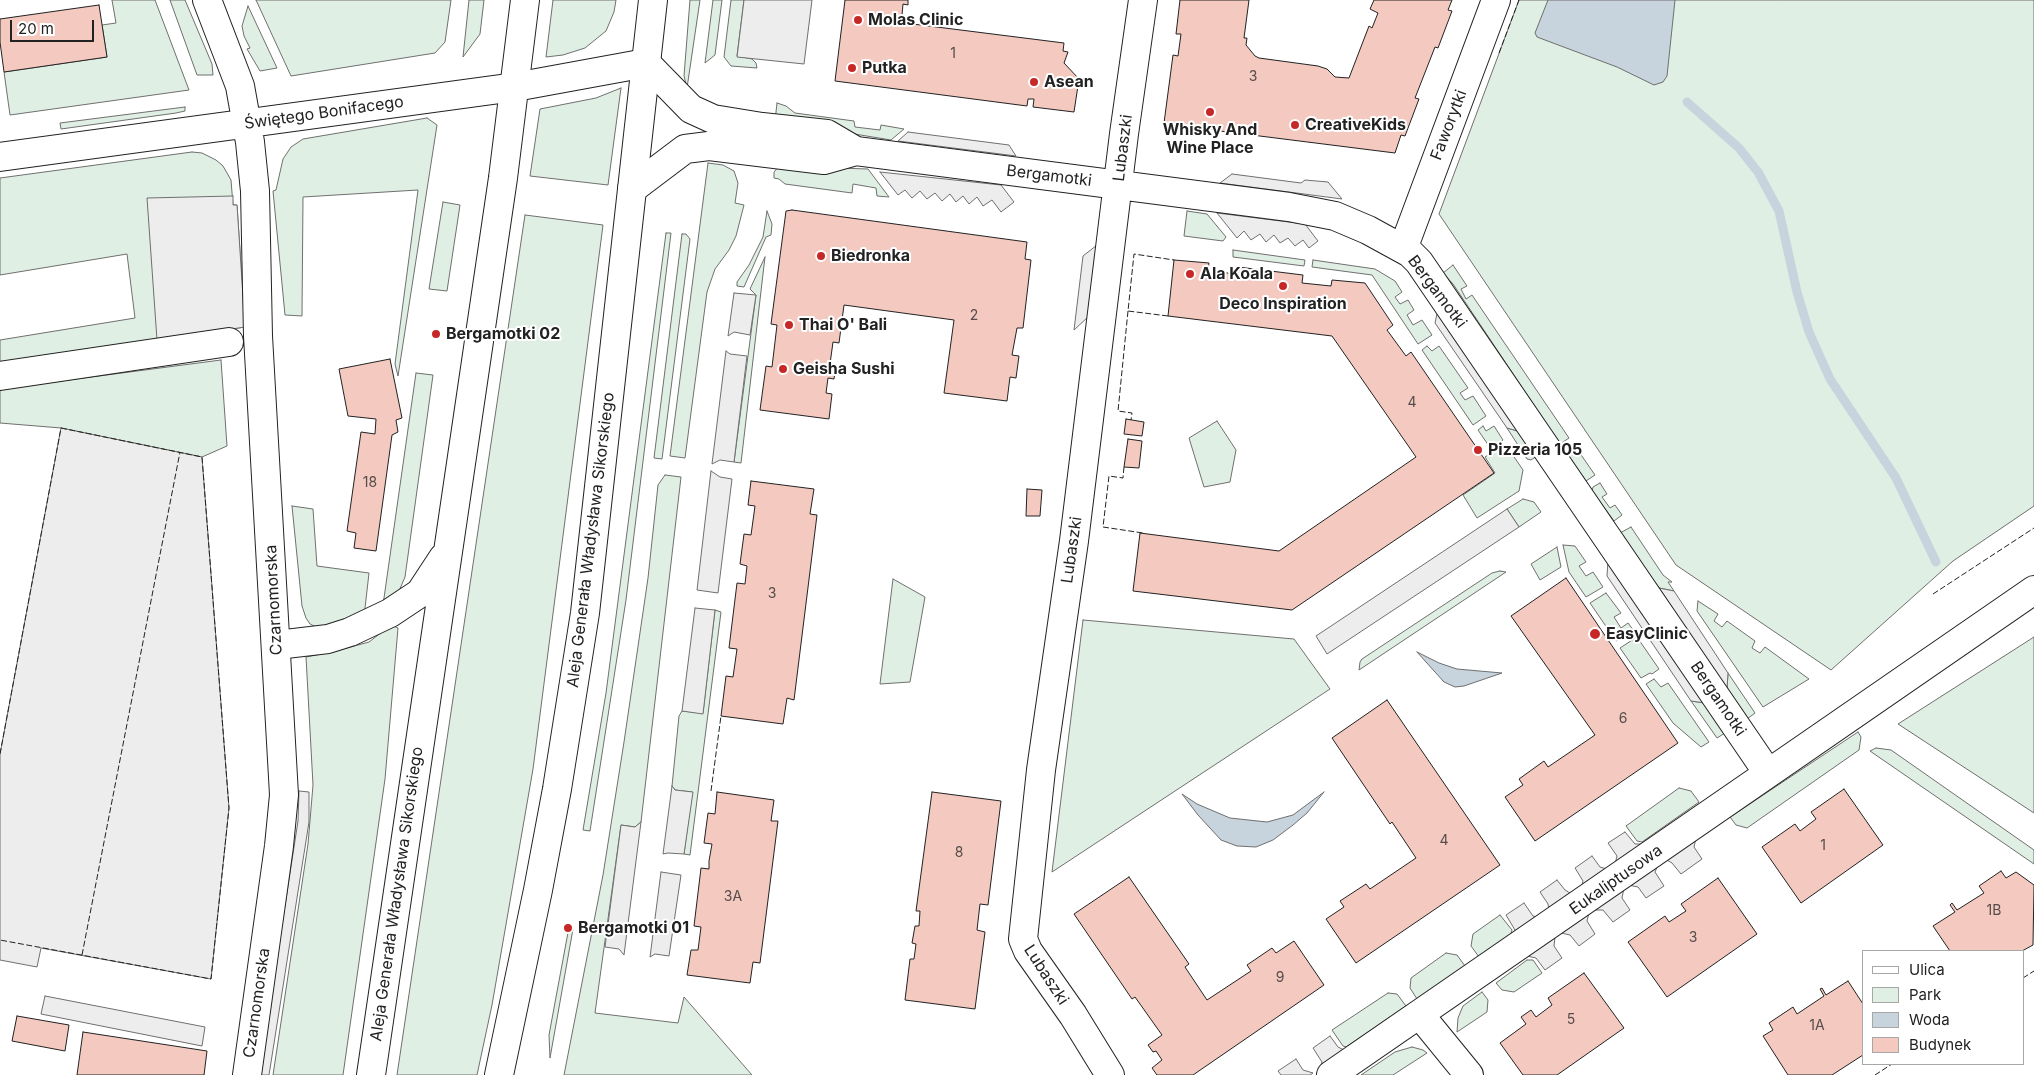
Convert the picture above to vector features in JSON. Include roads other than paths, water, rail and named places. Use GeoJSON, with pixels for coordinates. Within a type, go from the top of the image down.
{"type":"FeatureCollection","features":[{"type":"Feature","properties":{"kind":"street","name":"Czarnomorska"},"geometry":{"type":"LineString","coordinates":[[207,0],[240,86],[247,124],[256,210],[258,336],[284,795],[279,846],[247,1075]]}},
{"type":"Feature","properties":{"kind":"street","name":"Aleja Generała Władysława Sikorskiego"},"geometry":{"type":"LineString","coordinates":[[370,1075],[515,87],[525,0]]}},
{"type":"Feature","properties":{"kind":"street","name":"Aleja Generała Władysława Sikorskiego"},"geometry":{"type":"LineString","coordinates":[[499,1075],[557,789],[585,613],[653,0]]}},
{"type":"Feature","properties":{"kind":"street","name":"Lubaszki"},"geometry":{"type":"LineString","coordinates":[[1110,1075],[1073,1015],[1028,951],[1024,939],[1041,770],[1074,541],[1143,0]]}},
{"type":"Feature","properties":{"kind":"street","name":"Faworytki"},"geometry":{"type":"LineString","coordinates":[[1403,249],[1496,0]]}},
{"type":"Feature","properties":{"kind":"street","name":"Świętego Bonifacego"},"geometry":{"type":"LineString","coordinates":[[0,157],[515,87],[646,63]]}},
{"type":"Feature","properties":{"kind":"street","name":"Bergamotki"},"geometry":{"type":"LineString","coordinates":[[646,63],[691,109],[713,119],[762,128],[827,134],[856,151],[1312,211],[1346,220],[1410,253],[1419,262],[1443,296],[1768,773]]}},
{"type":"Feature","properties":{"kind":"street","name":"Bergamotki"},"geometry":{"type":"LineString","coordinates":[[632,189],[685,150],[709,146],[824,160],[856,151]]}},
{"type":"Feature","properties":{"kind":"street"},"geometry":{"type":"LineString","coordinates":[[0,376],[229,342]]}},
{"type":"Feature","properties":{"kind":"street"},"geometry":{"type":"LineString","coordinates":[[277,645],[328,639],[350,632],[390,613],[420,593],[447,552]]}},
{"type":"Feature","properties":{"kind":"street","name":"Eukaliptusowa"},"geometry":{"type":"LineString","coordinates":[[1331,1075],[2034,590]]}},
{"type":"Feature","properties":{"kind":"street"},"geometry":{"type":"LineString","coordinates":[[1420,1015],[1468,1075]]}},
{"type":"Feature","properties":{"kind":"water"},"geometry":{"type":"Polygon","coordinates":[[[1548,0],[1675,0],[1667,76],[1663,82],[1654,85],[1617,67],[1537,37],[1535,33],[1548,0]]]}},
{"type":"Feature","properties":{"kind":"water"},"geometry":{"type":"Polygon","coordinates":[[[1417,652],[1439,663],[1457,669],[1502,673],[1464,686],[1455,687],[1444,682],[1417,652]]]}},
{"type":"Feature","properties":{"kind":"water"},"geometry":{"type":"Polygon","coordinates":[[[1324,792],[1307,813],[1293,825],[1273,840],[1256,847],[1237,846],[1221,840],[1182,794],[1197,804],[1230,818],[1267,822],[1293,815],[1324,792]]]}},
{"type":"Feature","properties":{"kind":"waterway"},"geometry":{"type":"LineString","coordinates":[[1687,102],[1739,148],[1758,172],[1779,211],[1797,292],[1809,332],[1830,379],[1896,478],[1936,562]]}},
{"type":"Feature","properties":{"kind":"place","name":"Molas Clinic"},"geometry":{"type":"Point","coordinates":[858,20]}},
{"type":"Feature","properties":{"kind":"place","name":"Putka"},"geometry":{"type":"Point","coordinates":[852,68]}},
{"type":"Feature","properties":{"kind":"place","name":"Asean"},"geometry":{"type":"Point","coordinates":[1034,82]}},
{"type":"Feature","properties":{"kind":"place","name":"Whisky And Wine Place"},"geometry":{"type":"Point","coordinates":[1210,112]}},
{"type":"Feature","properties":{"kind":"place","name":"CreativeKids"},"geometry":{"type":"Point","coordinates":[1295,125]}},
{"type":"Feature","properties":{"kind":"place","name":"Biedronka"},"geometry":{"type":"Point","coordinates":[821,256]}},
{"type":"Feature","properties":{"kind":"place","name":"Ala Koala"},"geometry":{"type":"Point","coordinates":[1190,274]}},
{"type":"Feature","properties":{"kind":"place","name":"Deco Inspiration"},"geometry":{"type":"Point","coordinates":[1283,286]}},
{"type":"Feature","properties":{"kind":"place","name":"Thai O' Bali"},"geometry":{"type":"Point","coordinates":[789,325]}},
{"type":"Feature","properties":{"kind":"place","name":"Bergamotki 02"},"geometry":{"type":"Point","coordinates":[436,334]}},
{"type":"Feature","properties":{"kind":"place","name":"Geisha Sushi"},"geometry":{"type":"Point","coordinates":[783,369]}},
{"type":"Feature","properties":{"kind":"place","name":"Pizzeria 105"},"geometry":{"type":"Point","coordinates":[1478,450]}},
{"type":"Feature","properties":{"kind":"place","name":"EasyClinic"},"geometry":{"type":"Point","coordinates":[1595,634]}},
{"type":"Feature","properties":{"kind":"place","name":"Bergamotki 01"},"geometry":{"type":"Point","coordinates":[568,928]}}]}
